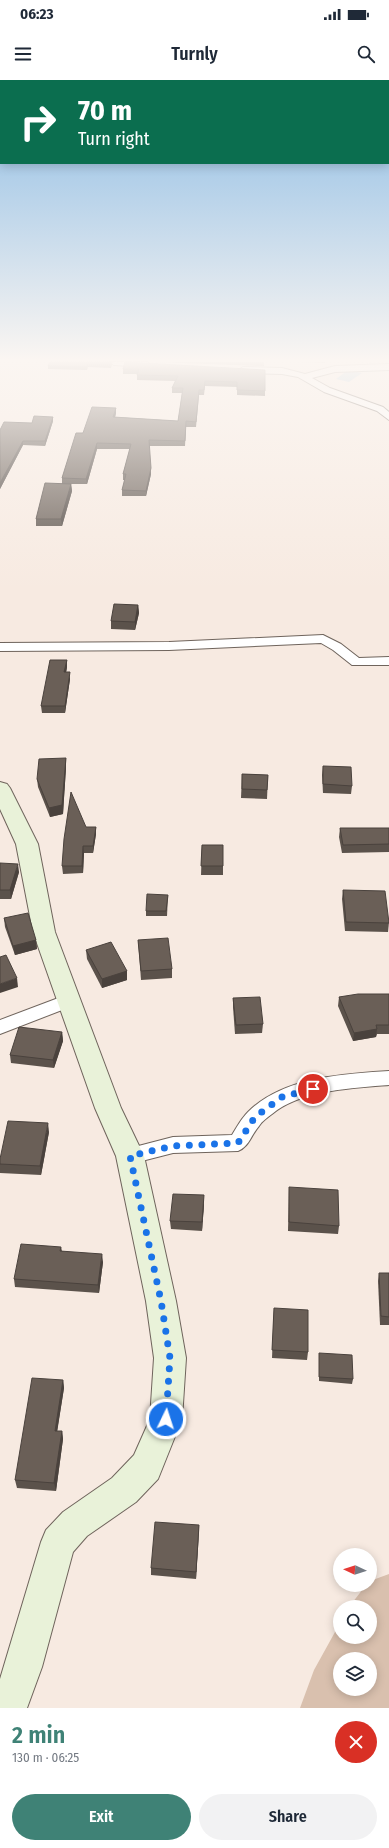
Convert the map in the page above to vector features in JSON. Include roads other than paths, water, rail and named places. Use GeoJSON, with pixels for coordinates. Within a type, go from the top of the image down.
{"type":"FeatureCollection","features":[{"type":"Feature","properties":{"kind":"street"},"geometry":{"type":"LineString","coordinates":[[0,647],[169,646],[323,640],[337,647],[356,662],[389,661]]}},
{"type":"Feature","properties":{"kind":"street"},"geometry":{"type":"LineString","coordinates":[[0,788],[26,844],[44,932],[108,1108],[130,1156],[161,1301],[170,1358],[166,1419],[146,1467],[124,1490],[74,1524],[58,1542],[12,1669],[8,1708]]}},
{"type":"Feature","properties":{"kind":"street"},"geometry":{"type":"LineString","coordinates":[[0,1027],[69,1000]]}},
{"type":"Feature","properties":{"kind":"street"},"geometry":{"type":"LineString","coordinates":[[130,1156],[173,1146],[238,1143],[255,1117],[282,1097],[328,1085],[361,1080],[389,1078]]}}]}
